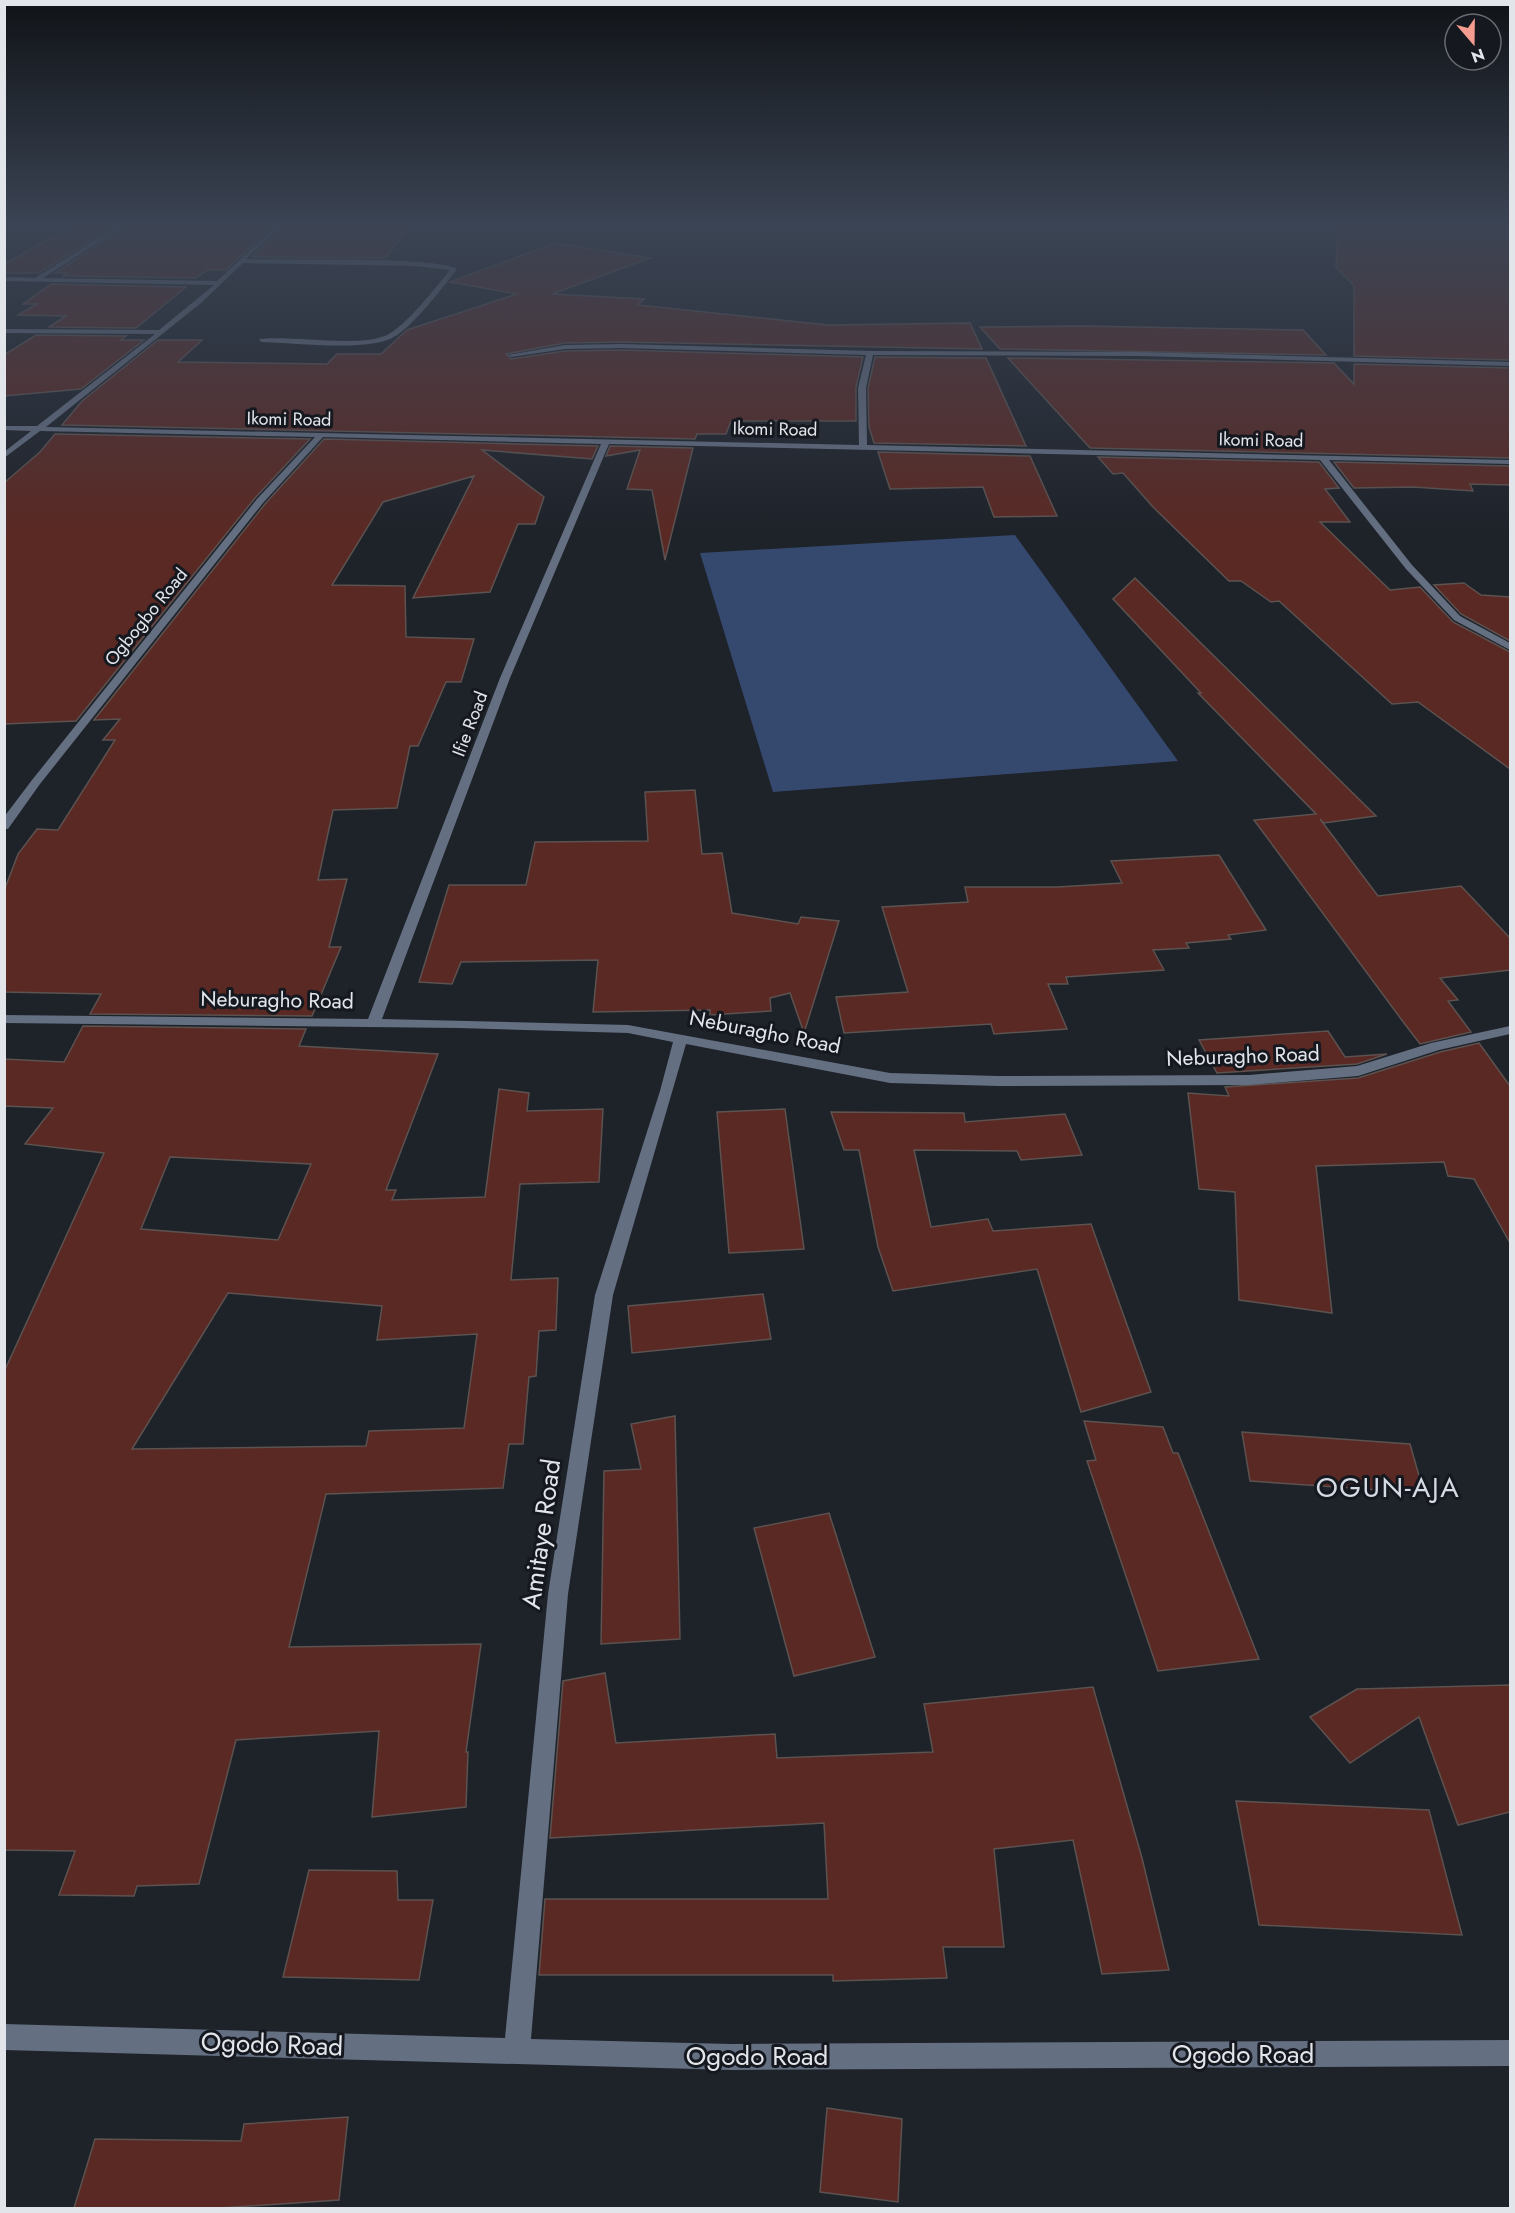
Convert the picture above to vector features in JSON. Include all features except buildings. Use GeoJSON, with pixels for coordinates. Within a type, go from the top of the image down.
{"type":"FeatureCollection","features":[{"type":"Feature","properties":{"kind":"street"},"geometry":{"type":"LineString","coordinates":[[4,456],[166,327]]}},
{"type":"Feature","properties":{"kind":"street"},"geometry":{"type":"LineString","coordinates":[[261,340],[361,342],[389,337],[400,327]]}},
{"type":"Feature","properties":{"kind":"street"},"geometry":{"type":"LineString","coordinates":[[4,331],[160,332]]}},
{"type":"Feature","properties":{"kind":"street"},"geometry":{"type":"LineString","coordinates":[[511,355],[546,349],[590,346],[870,353],[1070,353],[1510,364]]}},
{"type":"Feature","properties":{"kind":"street"},"geometry":{"type":"LineString","coordinates":[[862,447],[862,388],[870,353]]}},
{"type":"Feature","properties":{"kind":"street","name":"Ikomi Road"},"geometry":{"type":"LineString","coordinates":[[4,428],[1510,462]]}},
{"type":"Feature","properties":{"kind":"street","name":"Ogbogbo Road"},"geometry":{"type":"LineString","coordinates":[[4,826],[36,782],[260,501],[321,435]]}},
{"type":"Feature","properties":{"kind":"street","name":"Ifie Road"},"geometry":{"type":"LineString","coordinates":[[373,1023],[505,678],[606,441]]}},
{"type":"Feature","properties":{"kind":"street"},"geometry":{"type":"LineString","coordinates":[[1322,456],[1408,567],[1457,618],[1510,648]]}},
{"type":"Feature","properties":{"kind":"street","name":"Neburagho Road"},"geometry":{"type":"LineString","coordinates":[[4,1018],[628,1029],[681,1037],[890,1078],[998,1081],[1237,1080],[1358,1071],[1436,1046],[1510,1030]]}},
{"type":"Feature","properties":{"kind":"street","name":"Amitaye Road"},"geometry":{"type":"LineString","coordinates":[[517,2051],[558,1594],[604,1295],[668,1091],[681,1037]]}},
{"type":"Feature","properties":{"kind":"street","name":"Ogodo Road"},"geometry":{"type":"LineString","coordinates":[[4,2037],[731,2057],[1510,2053]]}},
{"type":"Feature","properties":{"kind":"shaded area"},"geometry":{"type":"Polygon","coordinates":[[[1015,535],[1178,761],[773,792],[700,553],[1015,535]]]}},
{"type":"Feature","properties":{"kind":"district","name":"OGUN-AJA"},"geometry":{"type":"Point","coordinates":[1388,1487]}}]}
